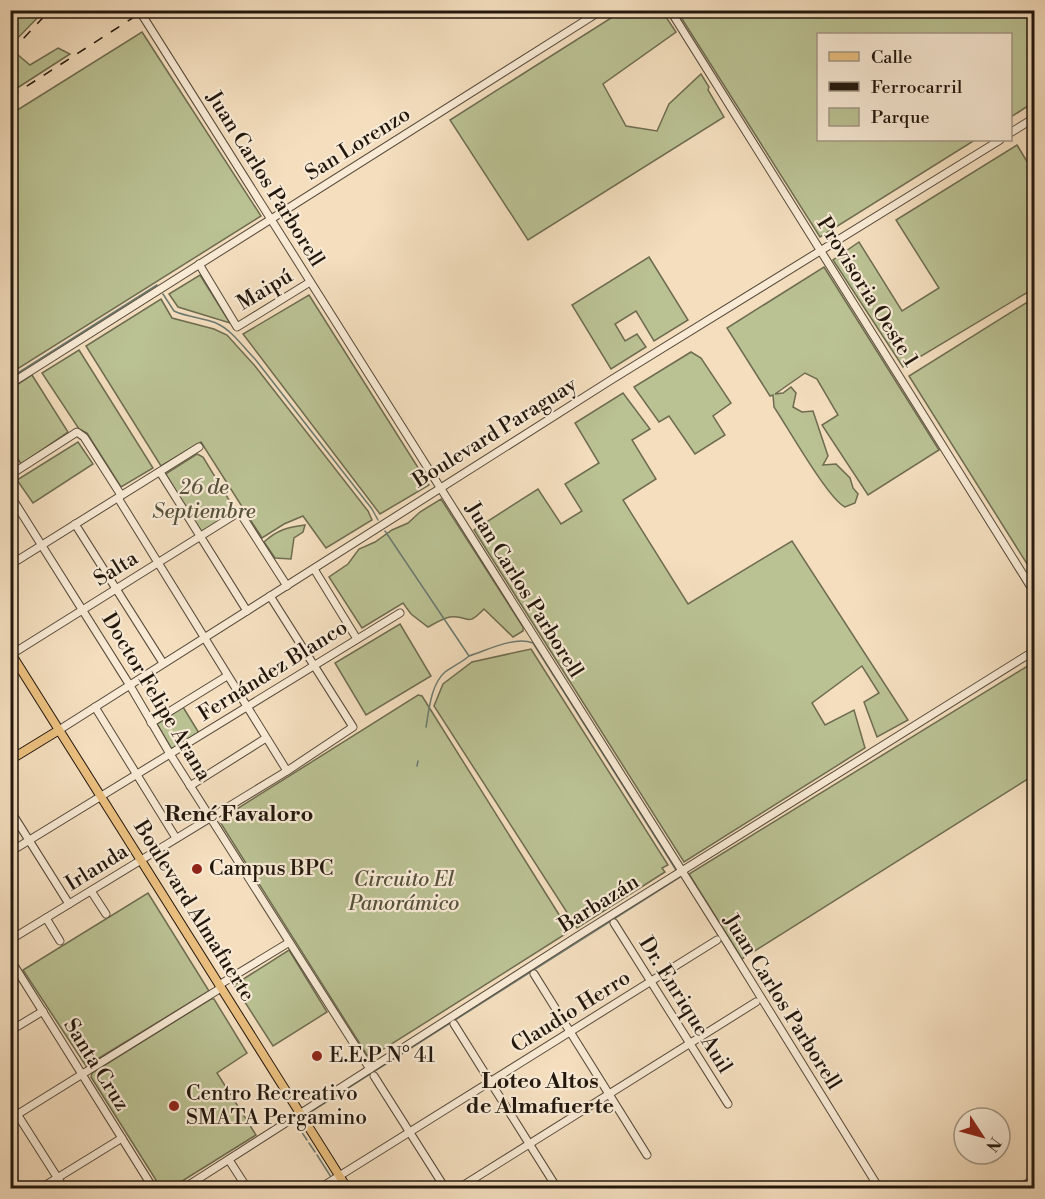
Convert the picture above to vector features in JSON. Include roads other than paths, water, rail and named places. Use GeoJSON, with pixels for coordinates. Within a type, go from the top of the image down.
{"type":"FeatureCollection","features":[{"type":"Feature","properties":{"kind":"main road","name":"Boulevard Almafuerte"},"geometry":{"type":"LineString","coordinates":[[12,656],[347,1188]]}},
{"type":"Feature","properties":{"kind":"main road","name":"Boulevard Paraguay"},"geometry":{"type":"LineString","coordinates":[[10,760],[58,730]]}},
{"type":"Feature","properties":{"kind":"street","name":"Juan Carlos Parborell"},"geometry":{"type":"LineString","coordinates":[[139,10],[682,871],[879,1188]]}},
{"type":"Feature","properties":{"kind":"street","name":"San Lorenzo"},"geometry":{"type":"LineString","coordinates":[[10,384],[602,10]]}},
{"type":"Feature","properties":{"kind":"street","name":"Provisoria Oeste 1"},"geometry":{"type":"LineString","coordinates":[[670,10],[1035,592]]}},
{"type":"Feature","properties":{"kind":"street"},"geometry":{"type":"LineString","coordinates":[[1012,132],[1035,118]]}},
{"type":"Feature","properties":{"kind":"street","name":"Boulevard Paraguay"},"geometry":{"type":"LineString","coordinates":[[58,730],[998,141]]}},
{"type":"Feature","properties":{"kind":"street","name":"Maipú"},"geometry":{"type":"LineString","coordinates":[[199,264],[237,327],[310,282]]}},
{"type":"Feature","properties":{"kind":"street"},"geometry":{"type":"LineString","coordinates":[[10,475],[77,432],[84,437],[227,676],[287,771]]}},
{"type":"Feature","properties":{"kind":"street"},"geometry":{"type":"LineString","coordinates":[[10,566],[199,447]]}},
{"type":"Feature","properties":{"kind":"street"},"geometry":{"type":"LineString","coordinates":[[160,472],[247,611]]}},
{"type":"Feature","properties":{"kind":"street","name":"Doctor Felipe Arana"},"geometry":{"type":"LineString","coordinates":[[10,495],[83,609],[288,943],[445,1188]]}},
{"type":"Feature","properties":{"kind":"street","name":"Salta"},"geometry":{"type":"LineString","coordinates":[[12,656],[116,588],[238,513],[286,586]]}},
{"type":"Feature","properties":{"kind":"street"},"geometry":{"type":"LineString","coordinates":[[75,525],[163,663]]}},
{"type":"Feature","properties":{"kind":"street"},"geometry":{"type":"LineString","coordinates":[[314,569],[357,639]]}},
{"type":"Feature","properties":{"kind":"street"},"geometry":{"type":"LineString","coordinates":[[270,596],[315,665]]}},
{"type":"Feature","properties":{"kind":"street","name":"Fernández Blanco"},"geometry":{"type":"LineString","coordinates":[[10,852],[400,613]]}},
{"type":"Feature","properties":{"kind":"street","name":"Barbazán"},"geometry":{"type":"LineString","coordinates":[[184,1188],[372,1072],[682,871],[1035,651]]}},
{"type":"Feature","properties":{"kind":"street","name":"Irlanda"},"geometry":{"type":"LineString","coordinates":[[10,940],[287,771],[353,727],[315,665]]}},
{"type":"Feature","properties":{"kind":"street"},"geometry":{"type":"LineString","coordinates":[[151,723],[227,676]]}},
{"type":"Feature","properties":{"kind":"street"},"geometry":{"type":"LineString","coordinates":[[95,707],[176,838]]}},
{"type":"Feature","properties":{"kind":"street"},"geometry":{"type":"LineString","coordinates":[[190,786],[266,738]]}},
{"type":"Feature","properties":{"kind":"street"},"geometry":{"type":"LineString","coordinates":[[10,810],[69,904]]}},
{"type":"Feature","properties":{"kind":"street"},"geometry":{"type":"LineString","coordinates":[[91,891],[106,914]]}},
{"type":"Feature","properties":{"kind":"street"},"geometry":{"type":"LineString","coordinates":[[46,918],[60,941]]}},
{"type":"Feature","properties":{"kind":"street","name":"Dr. Enrique Auil"},"geometry":{"type":"LineString","coordinates":[[614,923],[728,1104]]}},
{"type":"Feature","properties":{"kind":"street","name":"Claudio Herro"},"geometry":{"type":"LineString","coordinates":[[320,1188],[717,940]]}},
{"type":"Feature","properties":{"kind":"street"},"geometry":{"type":"LineString","coordinates":[[10,1119],[288,943]]}},
{"type":"Feature","properties":{"kind":"street","name":"Santa Cruz"},"geometry":{"type":"LineString","coordinates":[[10,959],[153,1188]]}},
{"type":"Feature","properties":{"kind":"street"},"geometry":{"type":"LineString","coordinates":[[534,974],[648,1155]]}},
{"type":"Feature","properties":{"kind":"street"},"geometry":{"type":"LineString","coordinates":[[459,1188],[756,1002]]}},
{"type":"Feature","properties":{"kind":"street"},"geometry":{"type":"LineString","coordinates":[[10,1031],[43,1011]]}},
{"type":"Feature","properties":{"kind":"street"},"geometry":{"type":"LineString","coordinates":[[454,1024],[557,1188]]}},
{"type":"Feature","properties":{"kind":"street"},"geometry":{"type":"LineString","coordinates":[[10,1103],[64,1188]]}},
{"type":"Feature","properties":{"kind":"street"},"geometry":{"type":"LineString","coordinates":[[41,1188],[122,1138]]}},
{"type":"Feature","properties":{"kind":"street"},"geometry":{"type":"LineString","coordinates":[[229,1160],[247,1188]]}},
{"type":"Feature","properties":{"kind":"street"},"geometry":{"type":"LineString","coordinates":[[1020,1188],[1035,1179]]}},
{"type":"Feature","properties":{"kind":"waterway"},"geometry":{"type":"LineString","coordinates":[[10,378],[157,285]]}},
{"type":"Feature","properties":{"kind":"waterway"},"geometry":{"type":"LineString","coordinates":[[163,294],[174,311],[216,323],[237,339],[372,509],[378,520]]}},
{"type":"Feature","properties":{"kind":"waterway"},"geometry":{"type":"LineString","coordinates":[[385,531],[469,656],[440,677],[431,698],[426,727]]}},
{"type":"Feature","properties":{"kind":"waterway"},"geometry":{"type":"LineString","coordinates":[[469,656],[509,642],[533,643],[676,870]]}},
{"type":"Feature","properties":{"kind":"waterway"},"geometry":{"type":"LineString","coordinates":[[417,766],[418,761]]}},
{"type":"Feature","properties":{"kind":"waterway"},"geometry":{"type":"LineString","coordinates":[[311,1121],[312,1111],[680,877]]}},
{"type":"Feature","properties":{"kind":"waterway"},"geometry":{"type":"LineString","coordinates":[[301,1127],[299,1128],[307,1140]]}},
{"type":"Feature","properties":{"kind":"waterway"},"geometry":{"type":"LineString","coordinates":[[309,1143],[315,1152]]}},
{"type":"Feature","properties":{"kind":"waterway"},"geometry":{"type":"LineString","coordinates":[[317,1155],[331,1177]]}},
{"type":"Feature","properties":{"kind":"waterway"},"geometry":{"type":"LineString","coordinates":[[335,1184],[338,1188]]}},
{"type":"Feature","properties":{"kind":"railway"},"geometry":{"type":"LineString","coordinates":[[10,53],[50,10]]}},
{"type":"Feature","properties":{"kind":"railway"},"geometry":{"type":"LineString","coordinates":[[10,97],[145,10]]}},
{"type":"Feature","properties":{"kind":"place","name":"Campus BPC"},"geometry":{"type":"Point","coordinates":[197,869]}},
{"type":"Feature","properties":{"kind":"place","name":"E.E.P N° 41"},"geometry":{"type":"Point","coordinates":[317,1056]}},
{"type":"Feature","properties":{"kind":"place","name":"Centro Recreativo SMATA Pergamino"},"geometry":{"type":"Point","coordinates":[174,1106]}},
{"type":"Feature","properties":{"kind":"district","name":"René Favaloro"},"geometry":{"type":"Point","coordinates":[239,814]}},
{"type":"Feature","properties":{"kind":"district","name":"Loteo Altos de Almafuerte"},"geometry":{"type":"Point","coordinates":[540,1094]}},
{"type":"Feature","properties":{"kind":"park label","name":"26 de Septiembre"},"geometry":{"type":"Point","coordinates":[204,500]}},
{"type":"Feature","properties":{"kind":"park label","name":"Circuito El Panorámico"},"geometry":{"type":"Point","coordinates":[404,892]}}]}
